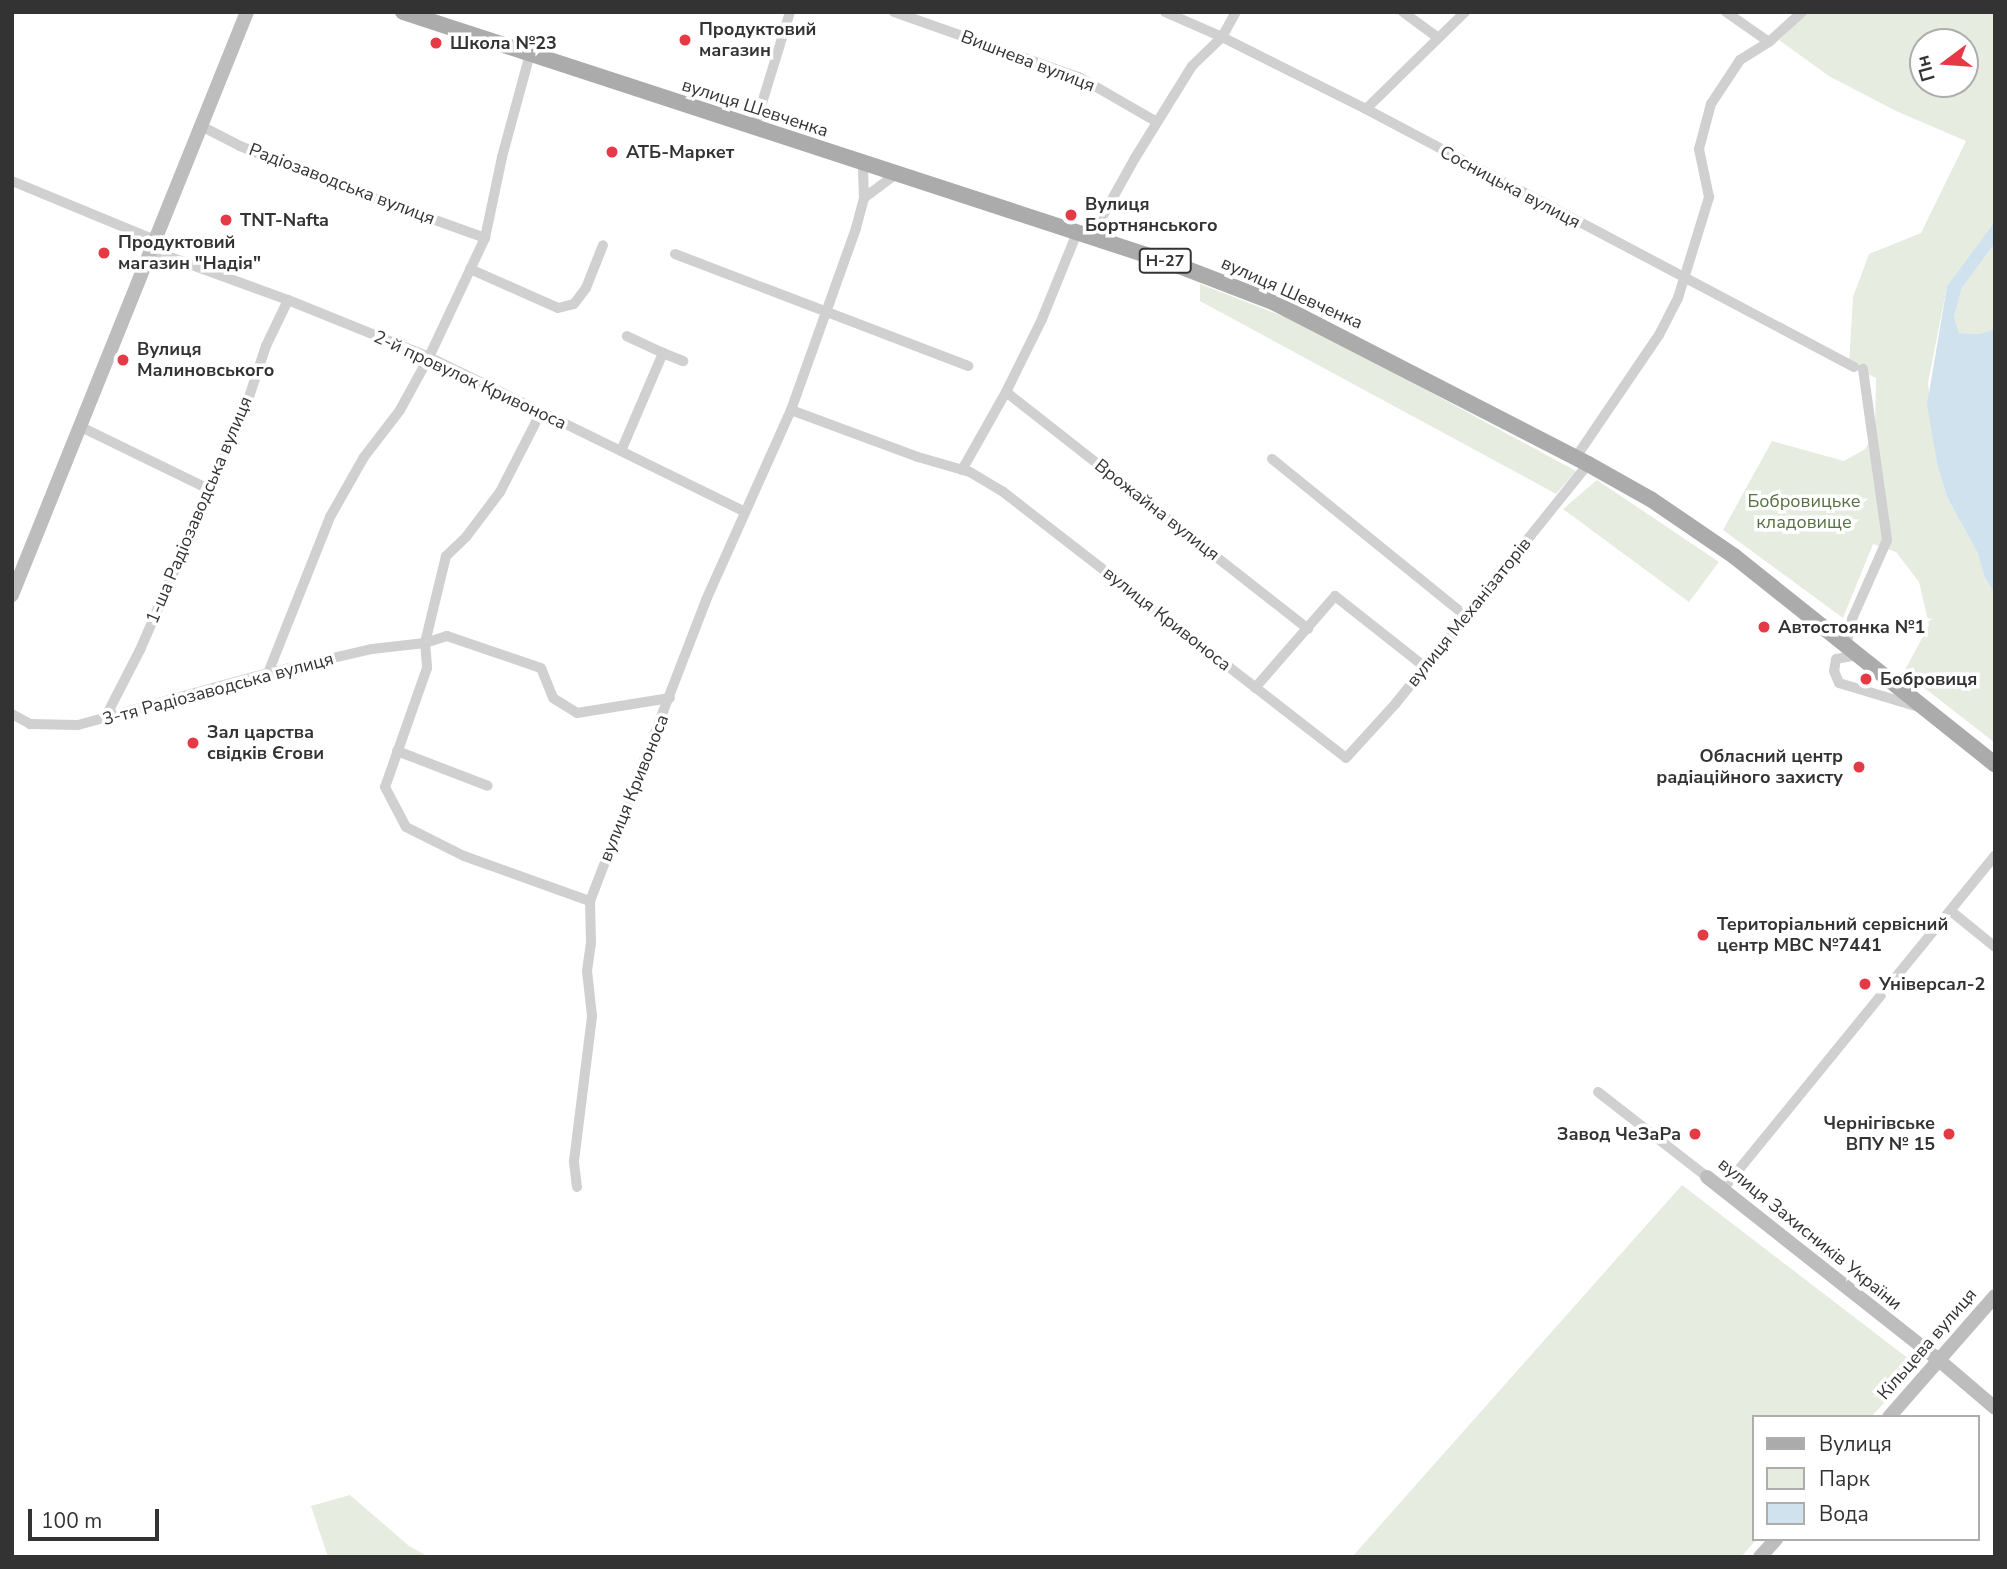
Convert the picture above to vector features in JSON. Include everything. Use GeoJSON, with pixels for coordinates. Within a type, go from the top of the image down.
{"type":"FeatureCollection","features":[{"type":"Feature","properties":{"kind":"main road","name":"вулиця Шевченка"},"geometry":{"type":"LineString","coordinates":[[403,12],[1084,235],[1273,302],[1582,461],[1652,500],[1734,556],[1995,764]]}},
{"type":"Feature","properties":{"kind":"street"},"geometry":{"type":"LineString","coordinates":[[12,595],[247,12]]}},
{"type":"Feature","properties":{"kind":"street"},"geometry":{"type":"LineString","coordinates":[[754,128],[790,12]]}},
{"type":"Feature","properties":{"kind":"street","name":"Вишнева вулиця"},"geometry":{"type":"LineString","coordinates":[[894,12],[1079,77],[1157,122]]}},
{"type":"Feature","properties":{"kind":"street","name":"Сосницька вулиця"},"geometry":{"type":"LineString","coordinates":[[1165,12],[1222,37],[1366,109],[1858,368],[1886,540],[1852,619],[1852,650]]}},
{"type":"Feature","properties":{"kind":"street"},"geometry":{"type":"LineString","coordinates":[[962,470],[1006,392],[1084,235],[1192,66],[1222,37],[1236,12]]}},
{"type":"Feature","properties":{"kind":"street"},"geometry":{"type":"LineString","coordinates":[[1403,12],[1437,37]]}},
{"type":"Feature","properties":{"kind":"street"},"geometry":{"type":"LineString","coordinates":[[1366,109],[1465,12]]}},
{"type":"Feature","properties":{"kind":"street"},"geometry":{"type":"LineString","coordinates":[[1726,12],[1769,42]]}},
{"type":"Feature","properties":{"kind":"street","name":"вулиця Механізаторів"},"geometry":{"type":"LineString","coordinates":[[1346,758],[1466,616],[1582,461],[1659,335],[1685,279],[1709,197],[1699,149],[1702,129],[1711,104],[1740,60],[1769,42],[1802,12]]}},
{"type":"Feature","properties":{"kind":"street"},"geometry":{"type":"LineString","coordinates":[[268,673],[330,517],[364,457],[400,410],[429,357],[485,238],[502,157],[530,54]]}},
{"type":"Feature","properties":{"kind":"street","name":"Радіозаводська вулиця"},"geometry":{"type":"LineString","coordinates":[[201,126],[240,146],[313,176],[485,238]]}},
{"type":"Feature","properties":{"kind":"street","name":"вулиця Кривоноса"},"geometry":{"type":"LineString","coordinates":[[577,1187],[573,1161],[592,1016],[587,971],[591,942],[590,901],[629,793],[670,698],[743,512],[791,410],[864,198],[863,164]]}},
{"type":"Feature","properties":{"kind":"street"},"geometry":{"type":"LineString","coordinates":[[864,198],[896,174]]}},
{"type":"Feature","properties":{"kind":"street","name":"2-й провулок Кривоноса"},"geometry":{"type":"LineString","coordinates":[[12,181],[153,245],[429,357],[743,512]]}},
{"type":"Feature","properties":{"kind":"street"},"geometry":{"type":"LineString","coordinates":[[470,268],[558,308],[574,304],[586,288],[603,245]]}},
{"type":"Feature","properties":{"kind":"street"},"geometry":{"type":"LineString","coordinates":[[675,254],[968,366]]}},
{"type":"Feature","properties":{"kind":"street","name":"1-ша Радіозаводська вулиця"},"geometry":{"type":"LineString","coordinates":[[105,718],[139,650],[248,400],[265,346],[288,300]]}},
{"type":"Feature","properties":{"kind":"street"},"geometry":{"type":"LineString","coordinates":[[627,336],[683,361]]}},
{"type":"Feature","properties":{"kind":"street"},"geometry":{"type":"LineString","coordinates":[[621,452],[663,353]]}},
{"type":"Feature","properties":{"kind":"street","name":"Врожайна вулиця"},"geometry":{"type":"LineString","coordinates":[[1006,392],[1308,629]]}},
{"type":"Feature","properties":{"kind":"street","name":"вулиця Кривоноса"},"geometry":{"type":"LineString","coordinates":[[791,410],[918,457],[962,470],[1002,491],[1346,758]]}},
{"type":"Feature","properties":{"kind":"street"},"geometry":{"type":"LineString","coordinates":[[541,412],[500,492],[466,537],[446,556],[425,643],[426,667],[385,787],[406,827],[464,856],[590,901]]}},
{"type":"Feature","properties":{"kind":"street"},"geometry":{"type":"LineString","coordinates":[[79,426],[209,489]]}},
{"type":"Feature","properties":{"kind":"street"},"geometry":{"type":"LineString","coordinates":[[1272,459],[1466,616]]}},
{"type":"Feature","properties":{"kind":"street"},"geometry":{"type":"LineString","coordinates":[[1255,688],[1335,596],[1425,667]]}},
{"type":"Feature","properties":{"kind":"street","name":"3-тя Радіозаводська вулиця"},"geometry":{"type":"LineString","coordinates":[[12,714],[30,724],[78,725],[268,673],[372,649],[425,643],[447,636],[541,668],[554,698],[577,713],[670,698]]}},
{"type":"Feature","properties":{"kind":"street"},"geometry":{"type":"LineString","coordinates":[[1852,650],[1836,659],[1834,671],[1839,683],[1926,709]]}},
{"type":"Feature","properties":{"kind":"street"},"geometry":{"type":"LineString","coordinates":[[397,751],[488,786]]}},
{"type":"Feature","properties":{"kind":"street"},"geometry":{"type":"LineString","coordinates":[[1723,1189],[1952,912],[1995,856]]}},
{"type":"Feature","properties":{"kind":"street"},"geometry":{"type":"LineString","coordinates":[[1952,912],[1995,947]]}},
{"type":"Feature","properties":{"kind":"street","name":"вулиця Захисників України"},"geometry":{"type":"LineString","coordinates":[[1598,1092],[1940,1361],[1995,1408]]}},
{"type":"Feature","properties":{"kind":"street","name":"Кільцева вулиця"},"geometry":{"type":"LineString","coordinates":[[1891,1415],[1993,1303]]}},
{"type":"Feature","properties":{"kind":"street"},"geometry":{"type":"LineString","coordinates":[[1760,1557],[1774,1541]]}},
{"type":"Feature","properties":{"kind":"green space","name":"Бобровицьке кладовище"},"geometry":{"type":"Polygon","coordinates":[[[1808,12],[1995,14],[1995,221],[1947,286],[1928,383],[1938,468],[1947,497],[1978,554],[1984,576],[1995,594],[1995,743],[1904,672],[1929,625],[1919,582],[1896,552],[1873,544],[1843,618],[1723,530],[1772,441],[1844,461],[1865,449],[1875,433],[1876,378],[1849,365],[1853,297],[1869,254],[1921,233],[1966,141],[1896,111],[1829,76],[1779,40],[1808,12]]]}},
{"type":"Feature","properties":{"kind":"green space"},"geometry":{"type":"Polygon","coordinates":[[[1995,243],[1995,329],[1979,334],[1959,333],[1954,317],[1962,288],[1995,243]]]}},
{"type":"Feature","properties":{"kind":"green space"},"geometry":{"type":"Polygon","coordinates":[[[1200,284],[1308,326],[1576,471],[1556,494],[1200,301],[1200,284]]]}},
{"type":"Feature","properties":{"kind":"green space"},"geometry":{"type":"Polygon","coordinates":[[[1597,480],[1719,562],[1689,602],[1563,509],[1597,480]]]}},
{"type":"Feature","properties":{"kind":"green space"},"geometry":{"type":"Polygon","coordinates":[[[1682,1185],[1918,1366],[1873,1415],[1752,1415],[1752,1541],[1755,1541],[1741,1557],[1352,1557],[1682,1185]]]}},
{"type":"Feature","properties":{"kind":"green space"},"geometry":{"type":"Polygon","coordinates":[[[350,1495],[409,1546],[429,1557],[328,1557],[311,1506],[350,1495]]]}},
{"type":"Feature","properties":{"kind":"water"},"geometry":{"type":"Polygon","coordinates":[[[1995,221],[1995,243],[1962,288],[1954,317],[1959,333],[1979,334],[1995,329],[1995,594],[1984,576],[1978,554],[1947,497],[1938,468],[1927,405],[1947,286],[1995,221]]]}},
{"type":"Feature","properties":{"kind":"place","name":"Продуктовий магазин"},"geometry":{"type":"Point","coordinates":[685,40]}},
{"type":"Feature","properties":{"kind":"place","name":"Школа №23"},"geometry":{"type":"Point","coordinates":[436,43]}},
{"type":"Feature","properties":{"kind":"place","name":"АТБ-Маркет"},"geometry":{"type":"Point","coordinates":[612,152]}},
{"type":"Feature","properties":{"kind":"place","name":"Вулиця Бортнянського"},"geometry":{"type":"Point","coordinates":[1071,215]}},
{"type":"Feature","properties":{"kind":"place","name":"TNT-Nafta"},"geometry":{"type":"Point","coordinates":[226,220]}},
{"type":"Feature","properties":{"kind":"place","name":"Продуктовий магазин \"Надія\""},"geometry":{"type":"Point","coordinates":[104,253]}},
{"type":"Feature","properties":{"kind":"place","name":"Вулиця Малиновського"},"geometry":{"type":"Point","coordinates":[123,360]}},
{"type":"Feature","properties":{"kind":"place","name":"Автостоянка №1"},"geometry":{"type":"Point","coordinates":[1764,627]}},
{"type":"Feature","properties":{"kind":"place","name":"Бобровиця"},"geometry":{"type":"Point","coordinates":[1866,679]}},
{"type":"Feature","properties":{"kind":"place","name":"Зал царства свідків Єгови"},"geometry":{"type":"Point","coordinates":[193,743]}},
{"type":"Feature","properties":{"kind":"place","name":"Обласний центр радіаційного захисту"},"geometry":{"type":"Point","coordinates":[1859,767]}},
{"type":"Feature","properties":{"kind":"place","name":"Територіальний сервісний центр МВС №7441"},"geometry":{"type":"Point","coordinates":[1703,935]}},
{"type":"Feature","properties":{"kind":"place","name":"Універсал-2"},"geometry":{"type":"Point","coordinates":[1865,984]}},
{"type":"Feature","properties":{"kind":"place","name":"Завод ЧеЗаРа"},"geometry":{"type":"Point","coordinates":[1695,1134]}},
{"type":"Feature","properties":{"kind":"place","name":"Чернігівське ВПУ № 15"},"geometry":{"type":"Point","coordinates":[1949,1134]}}]}
